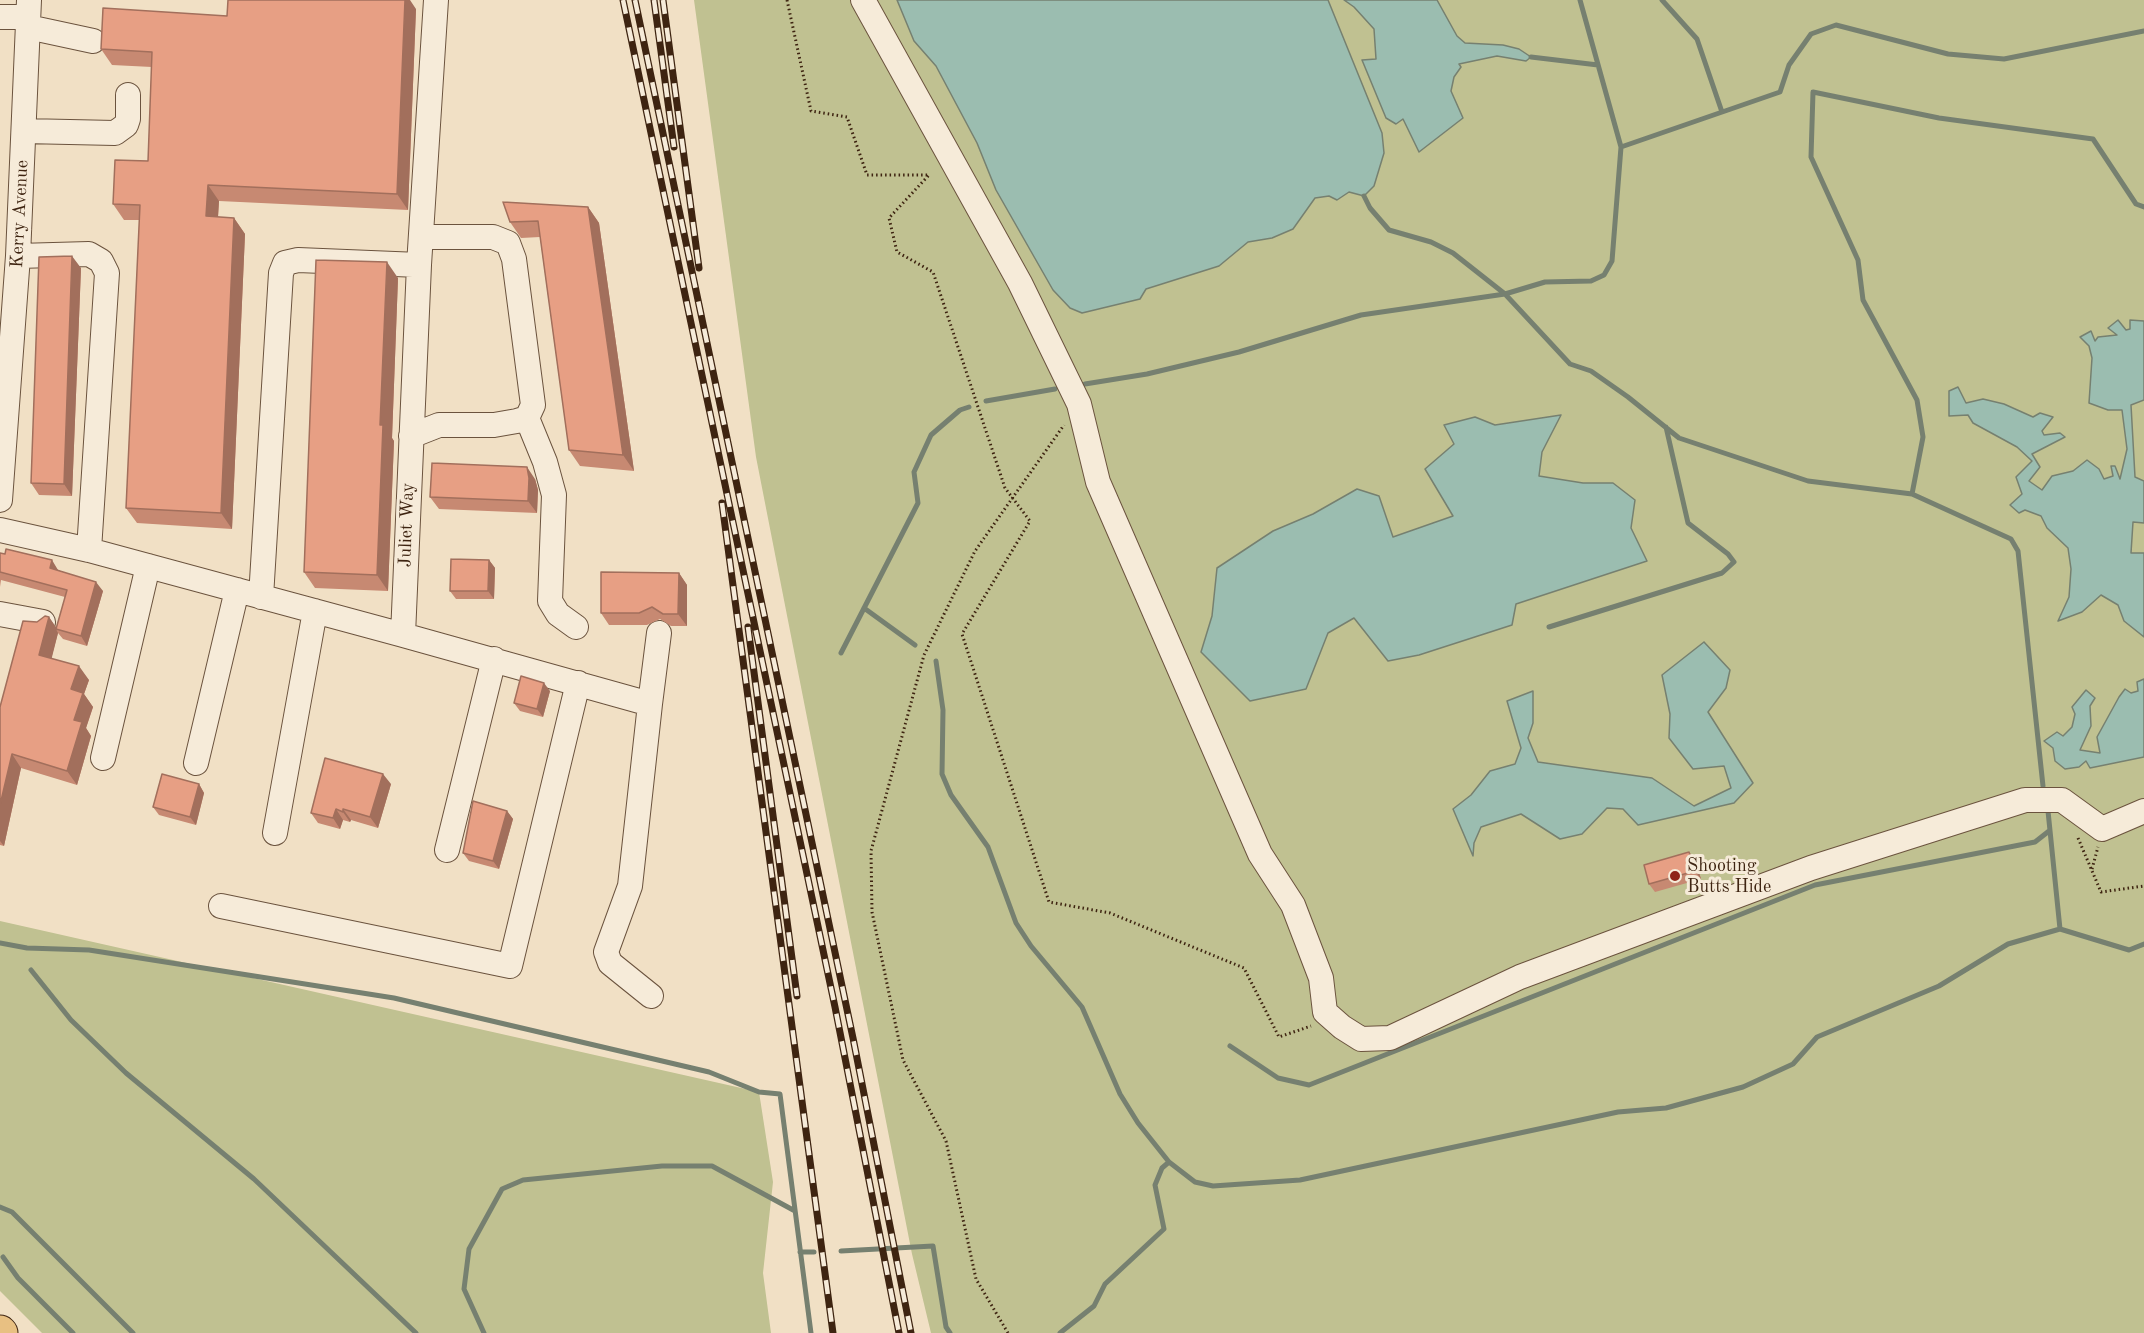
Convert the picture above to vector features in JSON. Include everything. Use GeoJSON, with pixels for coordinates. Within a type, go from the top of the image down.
{"type":"FeatureCollection","features":[{"type":"Feature","properties":{"kind":"street","name":"Juliet Way"},"geometry":{"type":"LineString","coordinates":[[402,635],[419,265],[436,0]]}},
{"type":"Feature","properties":{"kind":"street"},"geometry":{"type":"LineString","coordinates":[[863,0],[1020,283],[1079,404],[1098,482],[1260,854],[1293,905],[1321,978],[1325,1012],[1361,1039],[1390,1038],[1520,977],[1811,868],[2025,800],[2062,800],[2102,829],[2144,811]]}},
{"type":"Feature","properties":{"kind":"street"},"geometry":{"type":"LineString","coordinates":[[0,16],[29,15],[93,41]]}},
{"type":"Feature","properties":{"kind":"street","name":"Kerry Avenue"},"geometry":{"type":"LineString","coordinates":[[0,500],[7,299],[24,131],[29,15]]}},
{"type":"Feature","properties":{"kind":"street"},"geometry":{"type":"LineString","coordinates":[[24,131],[115,133],[126,125],[128,95]]}},
{"type":"Feature","properties":{"kind":"street"},"geometry":{"type":"LineString","coordinates":[[421,237],[493,237],[508,243],[514,259],[533,405],[527,418],[545,462],[554,495],[549,601],[558,614],[576,627]]}},
{"type":"Feature","properties":{"kind":"street"},"geometry":{"type":"LineString","coordinates":[[12,247],[89,254],[101,261],[107,273],[89,550]]}},
{"type":"Feature","properties":{"kind":"street"},"geometry":{"type":"LineString","coordinates":[[261,597],[281,273],[285,263],[297,260],[419,265]]}},
{"type":"Feature","properties":{"kind":"street"},"geometry":{"type":"LineString","coordinates":[[411,436],[439,425],[494,425],[527,418]]}},
{"type":"Feature","properties":{"kind":"street"},"geometry":{"type":"LineString","coordinates":[[0,530],[89,550],[504,662],[650,704]]}},
{"type":"Feature","properties":{"kind":"street"},"geometry":{"type":"LineString","coordinates":[[103,758],[148,566]]}},
{"type":"Feature","properties":{"kind":"street"},"geometry":{"type":"LineString","coordinates":[[196,763],[237,590]]}},
{"type":"Feature","properties":{"kind":"street"},"geometry":{"type":"LineString","coordinates":[[275,833],[315,611]]}},
{"type":"Feature","properties":{"kind":"street"},"geometry":{"type":"LineString","coordinates":[[0,614],[44,622]]}},
{"type":"Feature","properties":{"kind":"street"},"geometry":{"type":"LineString","coordinates":[[651,996],[610,963],[606,952],[630,886],[658,633]]}},
{"type":"Feature","properties":{"kind":"street"},"geometry":{"type":"LineString","coordinates":[[447,850],[504,662]]}},
{"type":"Feature","properties":{"kind":"street"},"geometry":{"type":"LineString","coordinates":[[221,906],[510,966],[578,683]]}},
{"type":"Feature","properties":{"kind":"path"},"geometry":{"type":"LineString","coordinates":[[787,0],[811,111],[847,117],[867,175],[929,175],[889,218],[897,252],[933,272],[1005,488],[1030,521],[962,634],[1049,902],[1110,913],[1244,968],[1279,1036],[1332,1019]]}},
{"type":"Feature","properties":{"kind":"path"},"geometry":{"type":"LineString","coordinates":[[1008,1333],[976,1280],[946,1141],[903,1060],[872,912],[871,851],[924,655],[975,551],[1079,404]]}},
{"type":"Feature","properties":{"kind":"path"},"geometry":{"type":"LineString","coordinates":[[2062,800],[2101,892],[2144,886]]}},
{"type":"Feature","properties":{"kind":"green space"},"geometry":{"type":"Polygon","coordinates":[[[694,0],[2144,0],[2144,1333],[931,1333],[912,1254],[756,457],[694,0]]]}},
{"type":"Feature","properties":{"kind":"green space"},"geometry":{"type":"Polygon","coordinates":[[[0,921],[759,1092],[773,1182],[763,1273],[771,1333],[42,1333],[0,1291],[0,921]]]}},
{"type":"Feature","properties":{"kind":"shaded area"},"geometry":{"type":"Polygon","coordinates":[[[897,0],[1328,0],[1382,133],[1384,153],[1374,186],[1364,196],[1349,192],[1337,200],[1329,196],[1315,198],[1293,229],[1272,238],[1248,242],[1219,266],[1146,289],[1140,299],[1082,313],[1070,308],[1053,290],[996,190],[977,143],[936,66],[914,41],[897,0]]]}},
{"type":"Feature","properties":{"kind":"shaded area"},"geometry":{"type":"Polygon","coordinates":[[[1344,0],[1437,0],[1457,36],[1465,43],[1503,45],[1519,49],[1531,57],[1526,61],[1497,56],[1459,64],[1461,67],[1454,77],[1451,91],[1463,118],[1419,152],[1403,119],[1396,124],[1386,118],[1362,60],[1376,59],[1374,29],[1354,7],[1344,0]]]}},
{"type":"Feature","properties":{"kind":"shaded area"},"geometry":{"type":"Polygon","coordinates":[[[2118,320],[2126,330],[2130,329],[2130,320],[2144,321],[2144,400],[2131,405],[2135,477],[2144,481],[2144,523],[2133,522],[2131,553],[2144,553],[2144,637],[2124,621],[2118,605],[2101,595],[2082,612],[2058,621],[2069,597],[2071,569],[2068,548],[2047,528],[2041,516],[2025,510],[2019,513],[2010,505],[2022,494],[2016,477],[2032,461],[2017,447],[1973,423],[1968,415],[1949,416],[1949,391],[1958,387],[1966,403],[1983,399],[2004,404],[2033,417],[2040,413],[2053,417],[2042,431],[2044,435],[2060,433],[2065,437],[2032,454],[2040,467],[2029,481],[2042,490],[2052,476],[2073,471],[2087,460],[2099,469],[2104,479],[2113,476],[2111,466],[2115,466],[2120,479],[2127,449],[2122,410],[2108,410],[2089,403],[2092,358],[2089,346],[2080,337],[2091,331],[2095,341],[2098,337],[2117,335],[2108,328],[2118,320]]]}},
{"type":"Feature","properties":{"kind":"shaded area"},"geometry":{"type":"Polygon","coordinates":[[[1561,415],[1542,452],[1539,476],[1583,483],[1613,483],[1635,500],[1631,528],[1647,561],[1516,604],[1512,625],[1419,655],[1388,661],[1354,618],[1328,633],[1306,689],[1250,701],[1201,652],[1212,616],[1217,568],[1273,531],[1313,514],[1357,489],[1379,496],[1393,537],[1453,516],[1425,469],[1454,444],[1444,425],[1475,417],[1495,425],[1561,415]]]}},
{"type":"Feature","properties":{"kind":"shaded area"},"geometry":{"type":"Polygon","coordinates":[[[1704,642],[1730,670],[1726,688],[1708,712],[1753,783],[1734,803],[1638,825],[1623,809],[1607,808],[1582,834],[1560,839],[1521,814],[1481,827],[1474,843],[1473,856],[1453,809],[1471,795],[1490,771],[1515,764],[1521,748],[1507,701],[1533,691],[1533,723],[1528,738],[1538,762],[1652,778],[1694,806],[1731,788],[1724,766],[1693,769],[1669,738],[1670,714],[1662,675],[1704,642]]]}},
{"type":"Feature","properties":{"kind":"shaded area"},"geometry":{"type":"Polygon","coordinates":[[[2144,679],[2144,757],[2090,768],[2086,761],[2079,767],[2065,769],[2055,761],[2053,748],[2044,741],[2057,732],[2063,736],[2072,727],[2075,714],[2072,707],[2086,690],[2095,698],[2090,706],[2091,726],[2080,750],[2100,753],[2097,737],[2119,697],[2125,689],[2131,693],[2138,691],[2137,682],[2144,679]]]}},
{"type":"Feature","properties":{"kind":"building"},"geometry":{"type":"Polygon","coordinates":[[[228,0],[405,0],[397,194],[208,185],[206,216],[234,218],[221,513],[126,508],[140,205],[113,204],[115,160],[148,161],[152,52],[101,49],[103,8],[227,16],[228,0]]]}},
{"type":"Feature","properties":{"kind":"building"},"geometry":{"type":"Polygon","coordinates":[[[503,202],[588,207],[623,455],[569,450],[538,221],[510,222],[503,202]]]}},
{"type":"Feature","properties":{"kind":"building"},"geometry":{"type":"Polygon","coordinates":[[[72,256],[64,484],[31,483],[39,257],[72,256]]]}},
{"type":"Feature","properties":{"kind":"building"},"geometry":{"type":"Polygon","coordinates":[[[316,260],[387,262],[377,575],[304,572],[316,260]]]}},
{"type":"Feature","properties":{"kind":"building"},"geometry":{"type":"Polygon","coordinates":[[[432,463],[527,467],[528,501],[430,497],[432,463]]]}},
{"type":"Feature","properties":{"kind":"building"},"geometry":{"type":"Polygon","coordinates":[[[6,549],[52,560],[50,568],[96,582],[81,636],[56,629],[67,590],[0,572],[0,553],[5,554],[6,549]]]}},
{"type":"Feature","properties":{"kind":"building"},"geometry":{"type":"Polygon","coordinates":[[[451,559],[489,560],[488,591],[450,591],[451,559]]]}},
{"type":"Feature","properties":{"kind":"building"},"geometry":{"type":"Polygon","coordinates":[[[601,572],[679,573],[678,614],[663,614],[652,607],[639,613],[601,613],[601,572]]]}},
{"type":"Feature","properties":{"kind":"building"},"geometry":{"type":"Polygon","coordinates":[[[45,616],[49,617],[39,655],[79,666],[71,689],[83,693],[74,720],[82,722],[67,771],[12,754],[0,805],[0,707],[23,621],[37,622],[45,616]]]}},
{"type":"Feature","properties":{"kind":"building"},"geometry":{"type":"Polygon","coordinates":[[[521,676],[544,683],[537,709],[514,703],[521,676]]]}},
{"type":"Feature","properties":{"kind":"building"},"geometry":{"type":"Polygon","coordinates":[[[325,758],[383,774],[370,817],[343,809],[343,812],[336,809],[333,818],[311,813],[325,758]]]}},
{"type":"Feature","properties":{"kind":"building"},"geometry":{"type":"Polygon","coordinates":[[[162,774],[199,784],[190,817],[153,807],[162,774]]]}},
{"type":"Feature","properties":{"kind":"building"},"geometry":{"type":"Polygon","coordinates":[[[473,801],[507,811],[493,861],[463,853],[473,801]]]}},
{"type":"Feature","properties":{"kind":"building"},"geometry":{"type":"Polygon","coordinates":[[[1689,852],[1695,871],[1649,884],[1644,865],[1689,852]]]}},
{"type":"Feature","properties":{"kind":"waterway"},"geometry":{"type":"LineString","coordinates":[[1580,0],[1621,147]]}},
{"type":"Feature","properties":{"kind":"waterway"},"geometry":{"type":"LineString","coordinates":[[1662,0],[1697,39],[1722,112]]}},
{"type":"Feature","properties":{"kind":"waterway"},"geometry":{"type":"LineString","coordinates":[[1085,384],[1147,374],[1239,352],[1361,315],[1505,294],[1545,282],[1591,281],[1604,275],[1612,261],[1621,147],[1780,92],[1789,65],[1811,34],[1836,25],[1948,54],[2004,59],[2144,31]]}},
{"type":"Feature","properties":{"kind":"waterway"},"geometry":{"type":"LineString","coordinates":[[1531,57],[1598,65]]}},
{"type":"Feature","properties":{"kind":"waterway"},"geometry":{"type":"LineString","coordinates":[[1912,494],[1923,437],[1917,400],[1863,300],[1858,260],[1811,157],[1813,92],[1939,118],[2093,139],[2136,204],[2144,207]]}},
{"type":"Feature","properties":{"kind":"waterway"},"geometry":{"type":"LineString","coordinates":[[1364,196],[1370,208],[1389,230],[1431,242],[1453,253],[1505,294],[1570,364],[1591,371],[1679,438],[1808,481],[1912,494],[2011,539],[2018,551],[2043,786]]}},
{"type":"Feature","properties":{"kind":"waterway"},"geometry":{"type":"LineString","coordinates":[[986,401],[1055,389]]}},
{"type":"Feature","properties":{"kind":"waterway"},"geometry":{"type":"LineString","coordinates":[[841,653],[918,503],[914,472],[931,435],[960,410],[969,407]]}},
{"type":"Feature","properties":{"kind":"waterway"},"geometry":{"type":"LineString","coordinates":[[1549,627],[1722,573],[1734,562],[1728,554],[1688,523],[1666,427]]}},
{"type":"Feature","properties":{"kind":"waterway"},"geometry":{"type":"LineString","coordinates":[[864,608],[915,645]]}},
{"type":"Feature","properties":{"kind":"waterway"},"geometry":{"type":"LineString","coordinates":[[936,661],[943,710],[942,774],[951,795],[988,847],[1016,923],[1031,946],[1082,1007],[1120,1094],[1138,1123],[1169,1162],[1195,1182],[1213,1186],[1300,1180],[1618,1112],[1666,1108],[1743,1087],[1793,1064],[1817,1037],[1939,986],[2008,944],[2060,929],[2129,950],[2144,944]]}},
{"type":"Feature","properties":{"kind":"waterway"},"geometry":{"type":"LineString","coordinates":[[2048,811],[2060,929]]}},
{"type":"Feature","properties":{"kind":"waterway"},"geometry":{"type":"LineString","coordinates":[[1230,1046],[1278,1078],[1309,1085],[1815,885],[2035,842],[2049,831]]}},
{"type":"Feature","properties":{"kind":"waterway"},"geometry":{"type":"LineString","coordinates":[[0,943],[27,948],[89,950],[394,998],[709,1072],[759,1092],[780,1094],[811,1333]]}},
{"type":"Feature","properties":{"kind":"waterway"},"geometry":{"type":"LineString","coordinates":[[31,970],[71,1020],[126,1073],[254,1179],[416,1333]]}},
{"type":"Feature","properties":{"kind":"waterway"},"geometry":{"type":"LineString","coordinates":[[1060,1333],[1094,1306],[1105,1284],[1164,1229],[1155,1185],[1162,1168],[1169,1162]]}},
{"type":"Feature","properties":{"kind":"waterway"},"geometry":{"type":"LineString","coordinates":[[484,1333],[464,1289],[469,1249],[502,1189],[523,1180],[662,1166],[712,1166],[795,1211]]}},
{"type":"Feature","properties":{"kind":"waterway"},"geometry":{"type":"LineString","coordinates":[[0,1207],[12,1212],[133,1333]]}},
{"type":"Feature","properties":{"kind":"waterway"},"geometry":{"type":"LineString","coordinates":[[841,1251],[933,1246],[946,1327],[950,1333]]}},
{"type":"Feature","properties":{"kind":"waterway"},"geometry":{"type":"LineString","coordinates":[[800,1252],[814,1252]]}},
{"type":"Feature","properties":{"kind":"waterway"},"geometry":{"type":"LineString","coordinates":[[3,1257],[18,1278],[73,1333]]}},
{"type":"Feature","properties":{"kind":"railway"},"geometry":{"type":"LineString","coordinates":[[623,0],[835,1007],[899,1333]]}},
{"type":"Feature","properties":{"kind":"railway"},"geometry":{"type":"LineString","coordinates":[[635,0],[853,1038],[911,1333]]}},
{"type":"Feature","properties":{"kind":"railway"},"geometry":{"type":"LineString","coordinates":[[654,0],[674,147]]}},
{"type":"Feature","properties":{"kind":"railway"},"geometry":{"type":"LineString","coordinates":[[663,0],[699,268]]}},
{"type":"Feature","properties":{"kind":"railway"},"geometry":{"type":"LineString","coordinates":[[722,503],[833,1333]]}},
{"type":"Feature","properties":{"kind":"railway"},"geometry":{"type":"LineString","coordinates":[[748,627],[797,996]]}},
{"type":"Feature","properties":{"kind":"place","name":"Shooting Butts Hide"},"geometry":{"type":"Point","coordinates":[1675,876]}}]}
